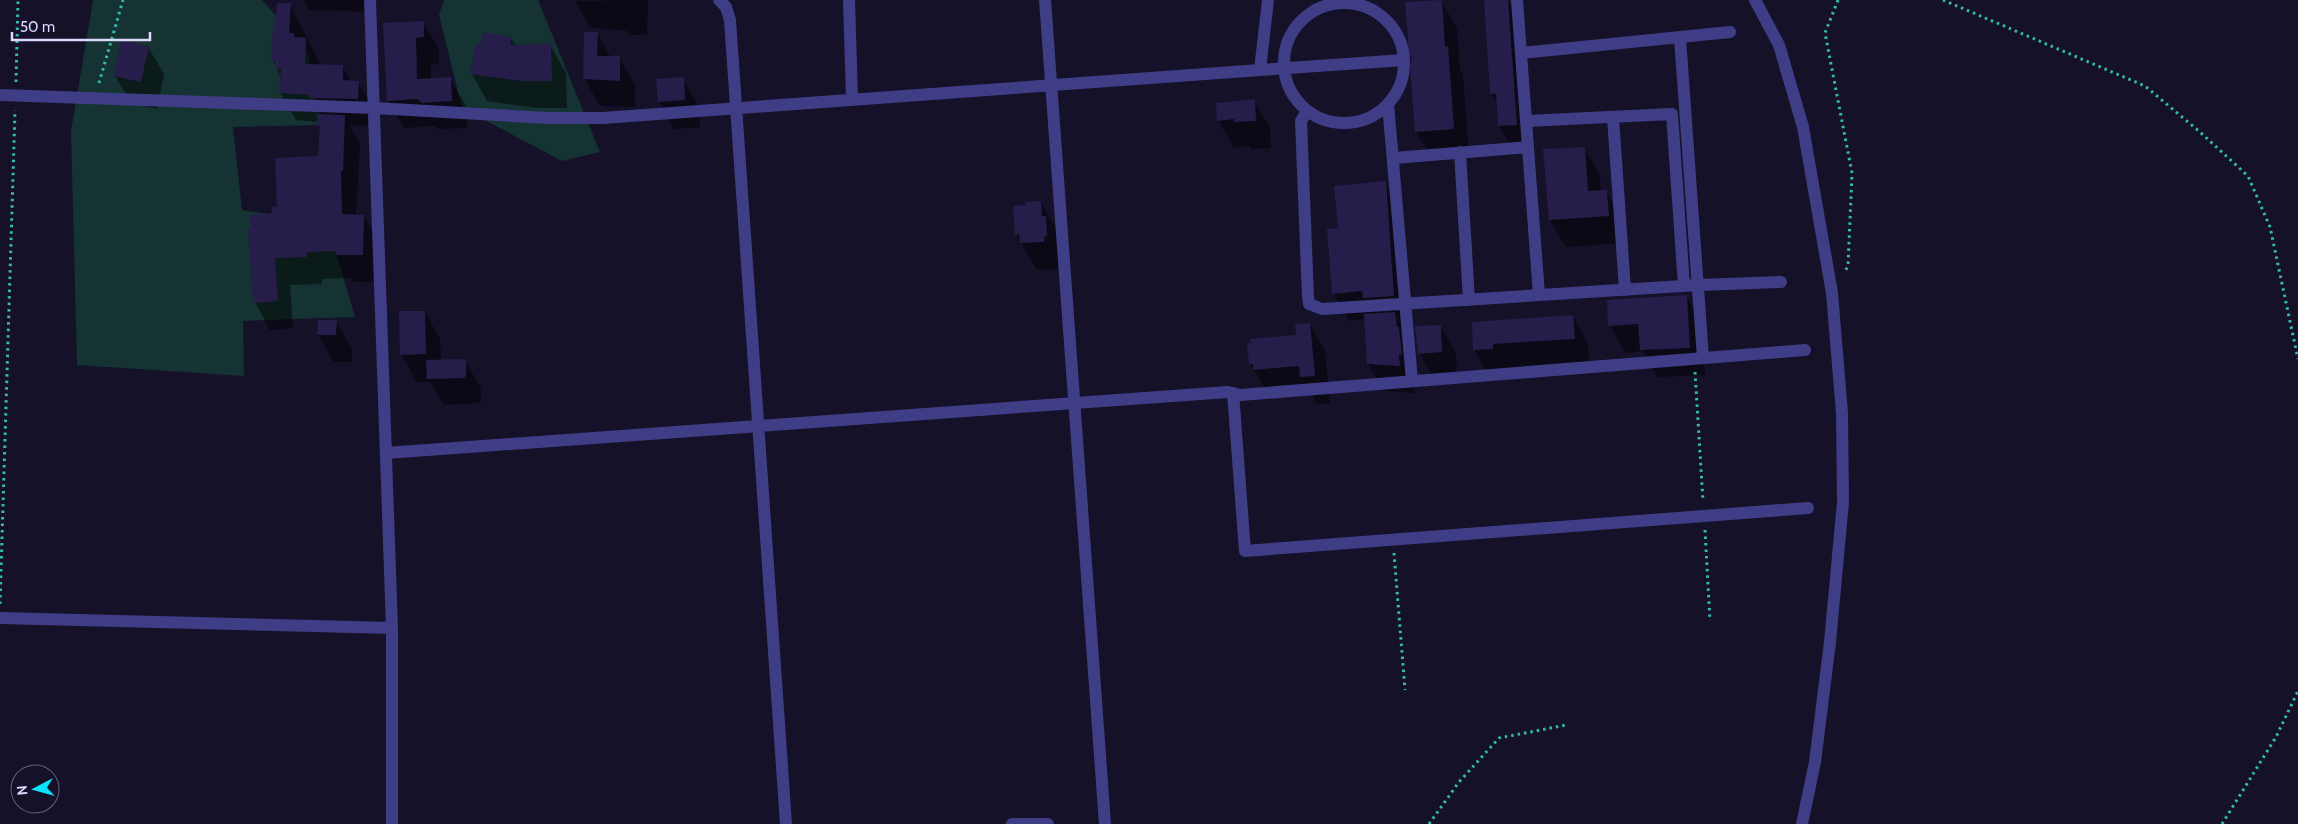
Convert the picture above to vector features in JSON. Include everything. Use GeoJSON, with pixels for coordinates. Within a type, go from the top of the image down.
{"type":"FeatureCollection","features":[{"type":"Feature","properties":{"kind":"street"},"geometry":{"type":"LineString","coordinates":[[370,0],[392,628],[392,824]]}},
{"type":"Feature","properties":{"kind":"street"},"geometry":{"type":"LineString","coordinates":[[719,0],[726,6],[730,20],[786,824]]}},
{"type":"Feature","properties":{"kind":"street"},"geometry":{"type":"LineString","coordinates":[[849,0],[852,99]]}},
{"type":"Feature","properties":{"kind":"street"},"geometry":{"type":"LineString","coordinates":[[1045,0],[1105,824]]}},
{"type":"Feature","properties":{"kind":"street"},"geometry":{"type":"LineString","coordinates":[[1260,70],[1268,0]]}},
{"type":"Feature","properties":{"kind":"street"},"geometry":{"type":"LineString","coordinates":[[1517,0],[1539,295]]}},
{"type":"Feature","properties":{"kind":"street"},"geometry":{"type":"LineString","coordinates":[[1755,0],[1779,45],[1803,127],[1832,293],[1842,413],[1842,502],[1830,642],[1815,762],[1802,824]]}},
{"type":"Feature","properties":{"kind":"street"},"geometry":{"type":"LineString","coordinates":[[1339,1],[1358,4],[1376,12],[1390,24],[1400,41],[1404,60],[1403,76],[1398,91],[1388,104],[1375,115],[1366,119],[1340,124],[1322,120],[1307,111],[1291,93],[1283,69],[1286,45],[1297,24],[1316,9],[1339,1]]}},
{"type":"Feature","properties":{"kind":"street"},"geometry":{"type":"LineString","coordinates":[[1522,53],[1730,32]]}},
{"type":"Feature","properties":{"kind":"street"},"geometry":{"type":"LineString","coordinates":[[1680,38],[1698,285],[1699,359]]}},
{"type":"Feature","properties":{"kind":"street"},"geometry":{"type":"LineString","coordinates":[[0,95],[375,108],[557,118],[604,118],[1404,60]]}},
{"type":"Feature","properties":{"kind":"street"},"geometry":{"type":"LineString","coordinates":[[1388,104],[1412,381]]}},
{"type":"Feature","properties":{"kind":"street"},"geometry":{"type":"LineString","coordinates":[[1307,111],[1301,121],[1309,304],[1322,309],[1698,285],[1781,282]]}},
{"type":"Feature","properties":{"kind":"street"},"geometry":{"type":"LineString","coordinates":[[1526,122],[1672,114],[1684,286]]}},
{"type":"Feature","properties":{"kind":"street"},"geometry":{"type":"LineString","coordinates":[[1613,117],[1625,290]]}},
{"type":"Feature","properties":{"kind":"street"},"geometry":{"type":"LineString","coordinates":[[1394,158],[1528,147]]}},
{"type":"Feature","properties":{"kind":"street"},"geometry":{"type":"LineString","coordinates":[[1460,152],[1469,300]]}},
{"type":"Feature","properties":{"kind":"street"},"geometry":{"type":"LineString","coordinates":[[386,453],[1228,392],[1240,395],[1805,350]]}},
{"type":"Feature","properties":{"kind":"street"},"geometry":{"type":"LineString","coordinates":[[1233,393],[1245,551],[1808,508]]}},
{"type":"Feature","properties":{"kind":"street"},"geometry":{"type":"LineString","coordinates":[[0,618],[392,628]]}},
{"type":"Feature","properties":{"kind":"street"},"geometry":{"type":"LineString","coordinates":[[1012,824],[1048,824]]}},
{"type":"Feature","properties":{"kind":"path"},"geometry":{"type":"LineString","coordinates":[[0,618],[18,0]]}},
{"type":"Feature","properties":{"kind":"path"},"geometry":{"type":"LineString","coordinates":[[94,98],[123,0]]}},
{"type":"Feature","properties":{"kind":"path"},"geometry":{"type":"LineString","coordinates":[[1832,293],[1848,266],[1852,172],[1825,33],[1838,0]]}},
{"type":"Feature","properties":{"kind":"path"},"geometry":{"type":"LineString","coordinates":[[1943,0],[2145,86],[2200,132],[2248,176],[2270,227],[2298,359]]}},
{"type":"Feature","properties":{"kind":"path"},"geometry":{"type":"LineString","coordinates":[[1699,359],[1704,516],[1710,621]]}},
{"type":"Feature","properties":{"kind":"path"},"geometry":{"type":"LineString","coordinates":[[1393,540],[1405,690]]}},
{"type":"Feature","properties":{"kind":"path"},"geometry":{"type":"LineString","coordinates":[[2222,824],[2276,737],[2298,691]]}},
{"type":"Feature","properties":{"kind":"path"},"geometry":{"type":"LineString","coordinates":[[1429,824],[1458,782],[1499,738],[1566,725]]}},
{"type":"Feature","properties":{"kind":"green space"},"geometry":{"type":"Polygon","coordinates":[[[93,0],[262,0],[307,51],[322,125],[233,127],[242,210],[327,222],[355,317],[243,321],[244,376],[77,365],[71,131],[93,0]]]}},
{"type":"Feature","properties":{"kind":"green space"},"geometry":{"type":"Polygon","coordinates":[[[444,0],[538,0],[600,152],[562,161],[462,108],[439,15],[444,0]]]}},
{"type":"Feature","properties":{"kind":"building"},"geometry":{"type":"Polygon","coordinates":[[[1442,0],[1445,47],[1448,46],[1454,129],[1415,132],[1410,66],[1412,59],[1409,53],[1405,2],[1442,0]]]}},
{"type":"Feature","properties":{"kind":"building"},"geometry":{"type":"Polygon","coordinates":[[[1484,0],[1508,0],[1517,125],[1498,126],[1496,94],[1490,94],[1484,0]]]}},
{"type":"Feature","properties":{"kind":"building"},"geometry":{"type":"Polygon","coordinates":[[[277,3],[291,3],[289,33],[294,33],[294,37],[306,38],[305,64],[343,65],[343,80],[359,81],[358,99],[309,98],[310,95],[279,93],[281,69],[275,69],[275,61],[271,61],[273,26],[275,26],[277,3]]]}},
{"type":"Feature","properties":{"kind":"building"},"geometry":{"type":"Polygon","coordinates":[[[424,21],[424,37],[416,38],[417,79],[451,77],[452,101],[422,103],[418,99],[387,101],[383,23],[424,21]]]}},
{"type":"Feature","properties":{"kind":"building"},"geometry":{"type":"Polygon","coordinates":[[[483,32],[512,37],[510,45],[551,44],[552,81],[521,81],[470,74],[476,43],[481,44],[483,32]]]}},
{"type":"Feature","properties":{"kind":"building"},"geometry":{"type":"Polygon","coordinates":[[[584,32],[598,32],[597,56],[620,56],[620,81],[583,79],[584,32]]]}},
{"type":"Feature","properties":{"kind":"building"},"geometry":{"type":"Polygon","coordinates":[[[121,40],[149,46],[141,82],[114,76],[121,40]]]}},
{"type":"Feature","properties":{"kind":"building"},"geometry":{"type":"Polygon","coordinates":[[[684,77],[685,100],[658,102],[656,79],[684,77]]]}},
{"type":"Feature","properties":{"kind":"building"},"geometry":{"type":"Polygon","coordinates":[[[1255,99],[1256,121],[1234,122],[1234,119],[1217,121],[1216,103],[1255,99]]]}},
{"type":"Feature","properties":{"kind":"building"},"geometry":{"type":"Polygon","coordinates":[[[317,114],[345,115],[343,171],[341,171],[342,214],[364,215],[363,255],[336,255],[336,251],[307,252],[307,257],[275,258],[278,301],[253,303],[248,229],[251,229],[250,215],[272,213],[271,207],[277,206],[275,158],[318,156],[320,126],[317,126],[317,114]]]}},
{"type":"Feature","properties":{"kind":"building"},"geometry":{"type":"Polygon","coordinates":[[[1585,147],[1588,191],[1607,190],[1609,216],[1549,220],[1543,149],[1585,147]]]}},
{"type":"Feature","properties":{"kind":"building"},"geometry":{"type":"Polygon","coordinates":[[[1386,181],[1394,296],[1363,298],[1362,291],[1332,294],[1327,229],[1338,228],[1334,186],[1386,181]]]}},
{"type":"Feature","properties":{"kind":"building"},"geometry":{"type":"Polygon","coordinates":[[[1041,201],[1042,216],[1046,216],[1047,236],[1044,237],[1044,242],[1020,243],[1019,234],[1015,235],[1013,206],[1026,205],[1026,202],[1041,201]]]}},
{"type":"Feature","properties":{"kind":"building"},"geometry":{"type":"Polygon","coordinates":[[[1687,295],[1690,348],[1640,350],[1638,324],[1608,326],[1607,300],[1687,295]]]}},
{"type":"Feature","properties":{"kind":"building"},"geometry":{"type":"Polygon","coordinates":[[[399,311],[425,311],[426,354],[400,355],[399,311]]]}},
{"type":"Feature","properties":{"kind":"building"},"geometry":{"type":"Polygon","coordinates":[[[1395,312],[1397,327],[1399,327],[1402,355],[1399,355],[1400,366],[1367,364],[1364,314],[1395,312]]]}},
{"type":"Feature","properties":{"kind":"building"},"geometry":{"type":"Polygon","coordinates":[[[1573,315],[1575,339],[1493,344],[1493,349],[1473,350],[1472,322],[1573,315]]]}},
{"type":"Feature","properties":{"kind":"building"},"geometry":{"type":"Polygon","coordinates":[[[318,320],[337,320],[336,335],[317,335],[318,320]]]}},
{"type":"Feature","properties":{"kind":"building"},"geometry":{"type":"Polygon","coordinates":[[[1310,323],[1315,376],[1300,377],[1299,366],[1253,370],[1253,364],[1249,364],[1247,343],[1251,343],[1250,339],[1296,335],[1295,324],[1310,323]]]}},
{"type":"Feature","properties":{"kind":"building"},"geometry":{"type":"Polygon","coordinates":[[[1441,325],[1442,352],[1418,354],[1415,326],[1441,325]]]}},
{"type":"Feature","properties":{"kind":"building"},"geometry":{"type":"Polygon","coordinates":[[[466,359],[466,376],[464,378],[427,379],[426,360],[466,359]]]}}]}
